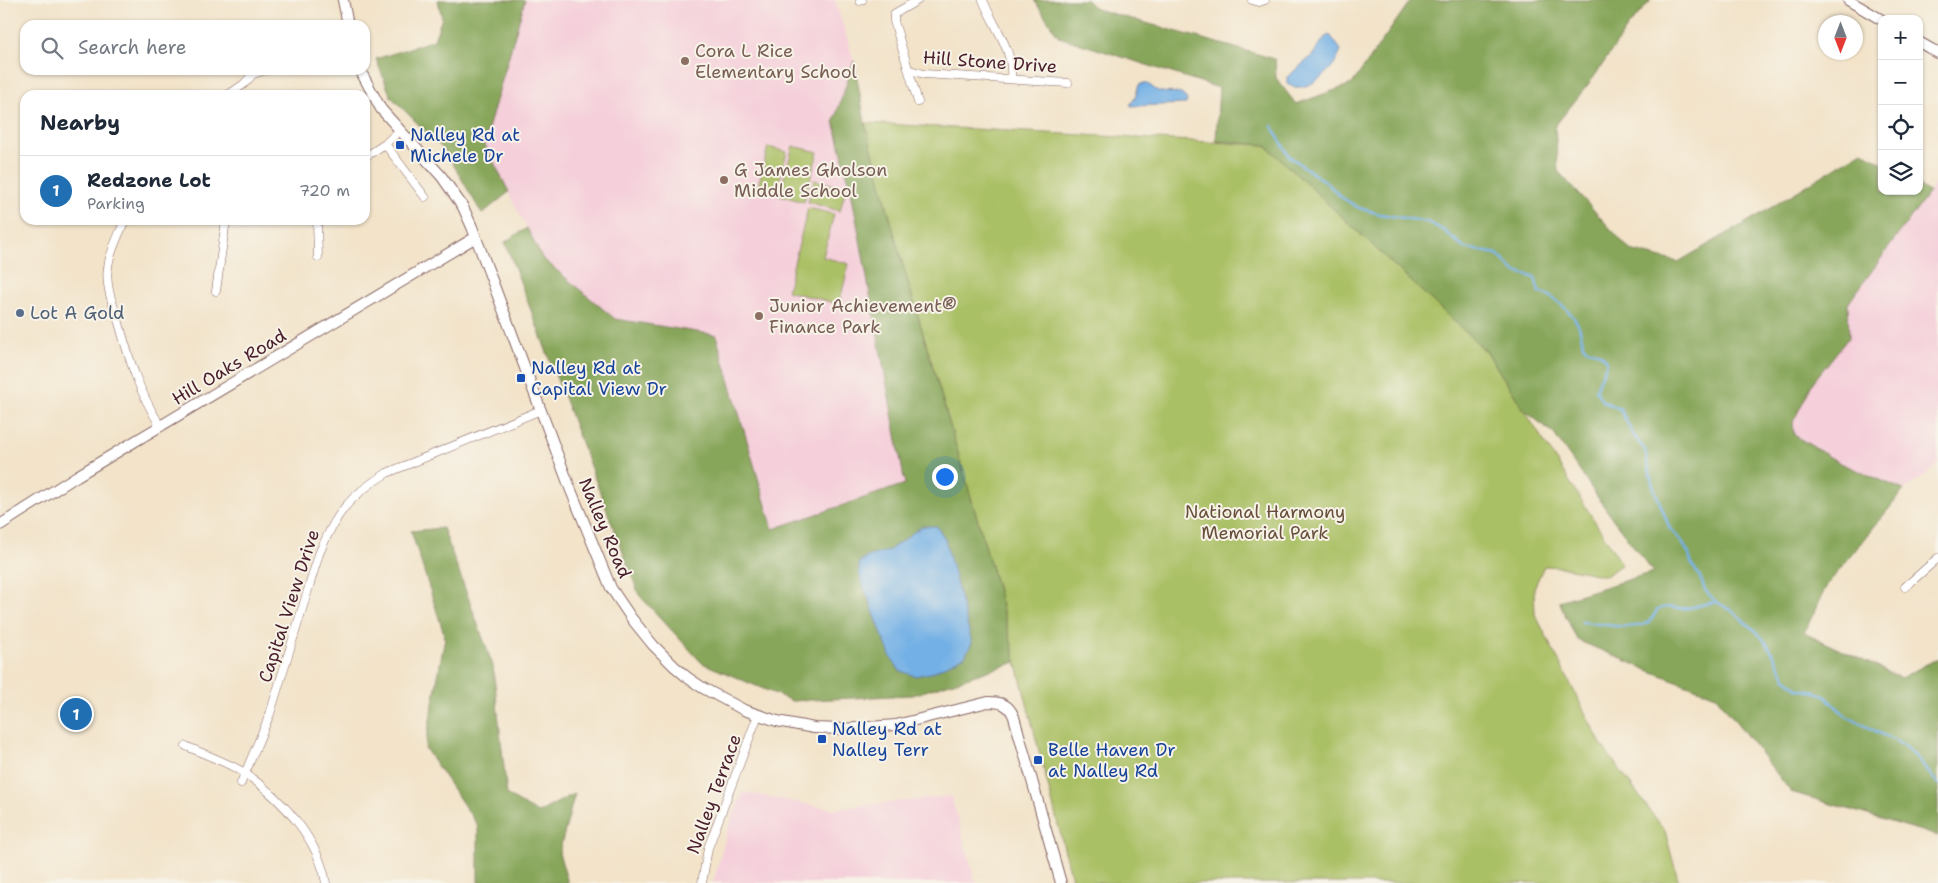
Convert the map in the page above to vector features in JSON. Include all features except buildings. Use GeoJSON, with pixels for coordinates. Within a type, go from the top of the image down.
{"type":"FeatureCollection","features":[{"type":"Feature","properties":{"kind":"street"},"geometry":{"type":"LineString","coordinates":[[343,0],[347,20]]}},
{"type":"Feature","properties":{"kind":"street"},"geometry":{"type":"LineString","coordinates":[[918,0],[898,11],[894,16],[918,102]]}},
{"type":"Feature","properties":{"kind":"street"},"geometry":{"type":"LineString","coordinates":[[983,0],[1007,49],[1011,65],[1010,79]]}},
{"type":"Feature","properties":{"kind":"street"},"geometry":{"type":"LineString","coordinates":[[1252,0],[1260,2],[1265,0]]}},
{"type":"Feature","properties":{"kind":"street"},"geometry":{"type":"LineString","coordinates":[[1848,0],[1878,18]]}},
{"type":"Feature","properties":{"kind":"street"},"geometry":{"type":"LineString","coordinates":[[1923,44],[1938,53]]}},
{"type":"Feature","properties":{"kind":"street","name":"Hill Stone Drive"},"geometry":{"type":"LineString","coordinates":[[910,70],[924,74],[1068,82]]}},
{"type":"Feature","properties":{"kind":"street"},"geometry":{"type":"LineString","coordinates":[[235,90],[252,75]]}},
{"type":"Feature","properties":{"kind":"street","name":"Nalley Road"},"geometry":{"type":"LineString","coordinates":[[363,75],[381,109],[442,177],[463,207],[581,516],[611,588],[653,645],[688,678],[720,698],[758,715],[796,725],[814,728],[870,728],[906,723],[979,704],[994,702],[1006,705],[1014,717],[1060,883]]}},
{"type":"Feature","properties":{"kind":"street"},"geometry":{"type":"LineString","coordinates":[[370,154],[386,144],[400,130]]}},
{"type":"Feature","properties":{"kind":"street"},"geometry":{"type":"LineString","coordinates":[[386,144],[425,198]]}},
{"type":"Feature","properties":{"kind":"street"},"geometry":{"type":"LineString","coordinates":[[123,225],[109,262],[107,278],[110,296],[136,379],[148,406],[161,426]]}},
{"type":"Feature","properties":{"kind":"street"},"geometry":{"type":"LineString","coordinates":[[216,291],[225,225]]}},
{"type":"Feature","properties":{"kind":"street"},"geometry":{"type":"LineString","coordinates":[[317,225],[318,257]]}},
{"type":"Feature","properties":{"kind":"street","name":"Hill Oaks Road"},"geometry":{"type":"LineString","coordinates":[[0,525],[77,476],[476,237]]}},
{"type":"Feature","properties":{"kind":"street","name":"Capital View Drive"},"geometry":{"type":"LineString","coordinates":[[241,783],[270,714],[319,554],[329,530],[340,513],[365,487],[387,473],[541,410]]}},
{"type":"Feature","properties":{"kind":"street"},"geometry":{"type":"LineString","coordinates":[[1905,587],[1938,558]]}},
{"type":"Feature","properties":{"kind":"street","name":"Nalley Terrace"},"geometry":{"type":"LineString","coordinates":[[702,883],[708,848],[758,715]]}},
{"type":"Feature","properties":{"kind":"street"},"geometry":{"type":"LineString","coordinates":[[186,746],[245,773],[289,812],[318,852],[326,883]]}},
{"type":"Feature","properties":{"kind":"shaded area"},"geometry":{"type":"Polygon","coordinates":[[[525,0],[835,0],[854,61],[834,121],[851,191],[905,484],[773,530],[716,335],[615,319],[542,258],[483,143],[525,0]]]}},
{"type":"Feature","properties":{"kind":"shaded area"},"geometry":{"type":"Polygon","coordinates":[[[1938,180],[1938,464],[1904,490],[1838,462],[1793,435],[1793,422],[1813,382],[1849,337],[1848,304],[1938,180]]]}},
{"type":"Feature","properties":{"kind":"shaded area"},"geometry":{"type":"Polygon","coordinates":[[[743,792],[833,809],[951,796],[976,883],[713,883],[728,828],[743,792]]]}},
{"type":"Feature","properties":{"kind":"green space"},"geometry":{"type":"Polygon","coordinates":[[[438,0],[525,0],[484,143],[509,192],[482,214],[446,152],[391,97],[376,59],[434,40],[442,18],[438,0]]]}},
{"type":"Feature","properties":{"kind":"green space"},"geometry":{"type":"Polygon","coordinates":[[[1034,0],[1087,0],[1096,9],[1275,59],[1276,78],[1296,104],[1352,84],[1411,0],[1651,0],[1627,28],[1594,77],[1555,126],[1558,171],[1630,250],[1678,262],[1759,215],[1862,151],[1878,161],[1878,195],[1923,195],[1923,188],[1929,192],[1848,304],[1849,337],[1813,382],[1793,422],[1794,435],[1838,462],[1904,490],[1827,585],[1804,633],[1901,678],[1938,658],[1938,836],[1791,792],[1716,696],[1577,640],[1559,601],[1653,572],[1612,518],[1554,434],[1524,410],[1487,352],[1265,145],[1216,141],[1219,88],[1059,37],[1034,0]]]}},
{"type":"Feature","properties":{"kind":"green space"},"geometry":{"type":"Polygon","coordinates":[[[854,61],[865,123],[897,244],[996,583],[1016,662],[913,695],[792,701],[702,663],[639,595],[505,242],[527,228],[542,258],[615,319],[716,335],[773,529],[905,484],[851,191],[834,121],[854,61]]]}},
{"type":"Feature","properties":{"kind":"green space","name":"National Harmony Memorial Park"},"geometry":{"type":"Polygon","coordinates":[[[865,123],[1265,145],[1487,352],[1622,564],[1606,576],[1561,567],[1544,566],[1534,588],[1535,614],[1601,744],[1665,831],[1679,883],[1073,883],[996,583],[897,244],[865,123]]]}},
{"type":"Feature","properties":{"kind":"green space"},"geometry":{"type":"Polygon","coordinates":[[[793,146],[818,152],[804,202],[779,195],[793,146]]]}},
{"type":"Feature","properties":{"kind":"green space"},"geometry":{"type":"Polygon","coordinates":[[[768,147],[787,152],[776,194],[757,190],[768,147]]]}},
{"type":"Feature","properties":{"kind":"green space"},"geometry":{"type":"Polygon","coordinates":[[[814,180],[846,188],[840,211],[808,202],[814,180]]]}},
{"type":"Feature","properties":{"kind":"green space"},"geometry":{"type":"Polygon","coordinates":[[[808,208],[834,214],[823,257],[849,264],[839,304],[787,291],[808,208]]]}},
{"type":"Feature","properties":{"kind":"green space"},"geometry":{"type":"Polygon","coordinates":[[[443,528],[493,666],[507,795],[538,813],[575,793],[559,853],[568,883],[478,883],[478,826],[425,748],[445,637],[411,531],[443,528]]]}},
{"type":"Feature","properties":{"kind":"water"},"geometry":{"type":"Polygon","coordinates":[[[1330,35],[1341,50],[1334,65],[1320,79],[1311,84],[1295,87],[1287,84],[1287,77],[1312,56],[1325,37],[1330,35]]]}},
{"type":"Feature","properties":{"kind":"water"},"geometry":{"type":"Polygon","coordinates":[[[1144,83],[1158,91],[1181,94],[1187,100],[1186,104],[1130,105],[1135,98],[1139,85],[1144,83]]]}},
{"type":"Feature","properties":{"kind":"water"},"geometry":{"type":"Polygon","coordinates":[[[922,526],[937,526],[945,539],[972,643],[965,656],[931,673],[915,676],[900,671],[891,658],[859,574],[859,562],[869,556],[888,551],[922,526]]]}},
{"type":"Feature","properties":{"kind":"waterway"},"geometry":{"type":"LineString","coordinates":[[1272,126],[1289,156],[1328,184],[1341,197],[1359,208],[1380,214],[1427,222],[1443,230],[1465,248],[1497,254],[1515,272],[1535,278],[1539,292],[1556,301],[1573,316],[1579,327],[1586,349],[1601,354],[1607,362],[1596,390],[1602,401],[1620,409],[1634,436],[1645,450],[1652,483],[1670,529],[1688,552],[1692,565],[1699,575],[1705,590],[1716,602],[1731,610],[1757,632],[1768,645],[1786,678],[1798,689],[1817,692],[1825,696],[1846,716],[1905,746],[1938,784]]}},
{"type":"Feature","properties":{"kind":"waterway"},"geometry":{"type":"LineString","coordinates":[[1582,622],[1615,626],[1641,625],[1649,622],[1657,610],[1661,608],[1688,608],[1716,602]]}},
{"type":"Feature","properties":{"kind":"place","name":"Cora L Rice Elementary School"},"geometry":{"type":"Point","coordinates":[685,61]}},
{"type":"Feature","properties":{"kind":"place","name":"Nalley Rd at Michele Dr"},"geometry":{"type":"Point","coordinates":[400,145]}},
{"type":"Feature","properties":{"kind":"place","name":"G James Gholson Middle School"},"geometry":{"type":"Point","coordinates":[724,180]}},
{"type":"Feature","properties":{"kind":"place","name":"Lot A Gold"},"geometry":{"type":"Point","coordinates":[20,313]}},
{"type":"Feature","properties":{"kind":"place","name":"Junior Achievement® Finance Park"},"geometry":{"type":"Point","coordinates":[759,316]}},
{"type":"Feature","properties":{"kind":"place","name":"Nalley Rd at Capital View Dr"},"geometry":{"type":"Point","coordinates":[521,378]}},
{"type":"Feature","properties":{"kind":"place","name":"Redzone Lot"},"geometry":{"type":"Point","coordinates":[76,714]}},
{"type":"Feature","properties":{"kind":"place","name":"Nalley Rd at Nalley Terr"},"geometry":{"type":"Point","coordinates":[822,739]}},
{"type":"Feature","properties":{"kind":"place","name":"Belle Haven Dr at Nalley Rd"},"geometry":{"type":"Point","coordinates":[1038,760]}}]}
